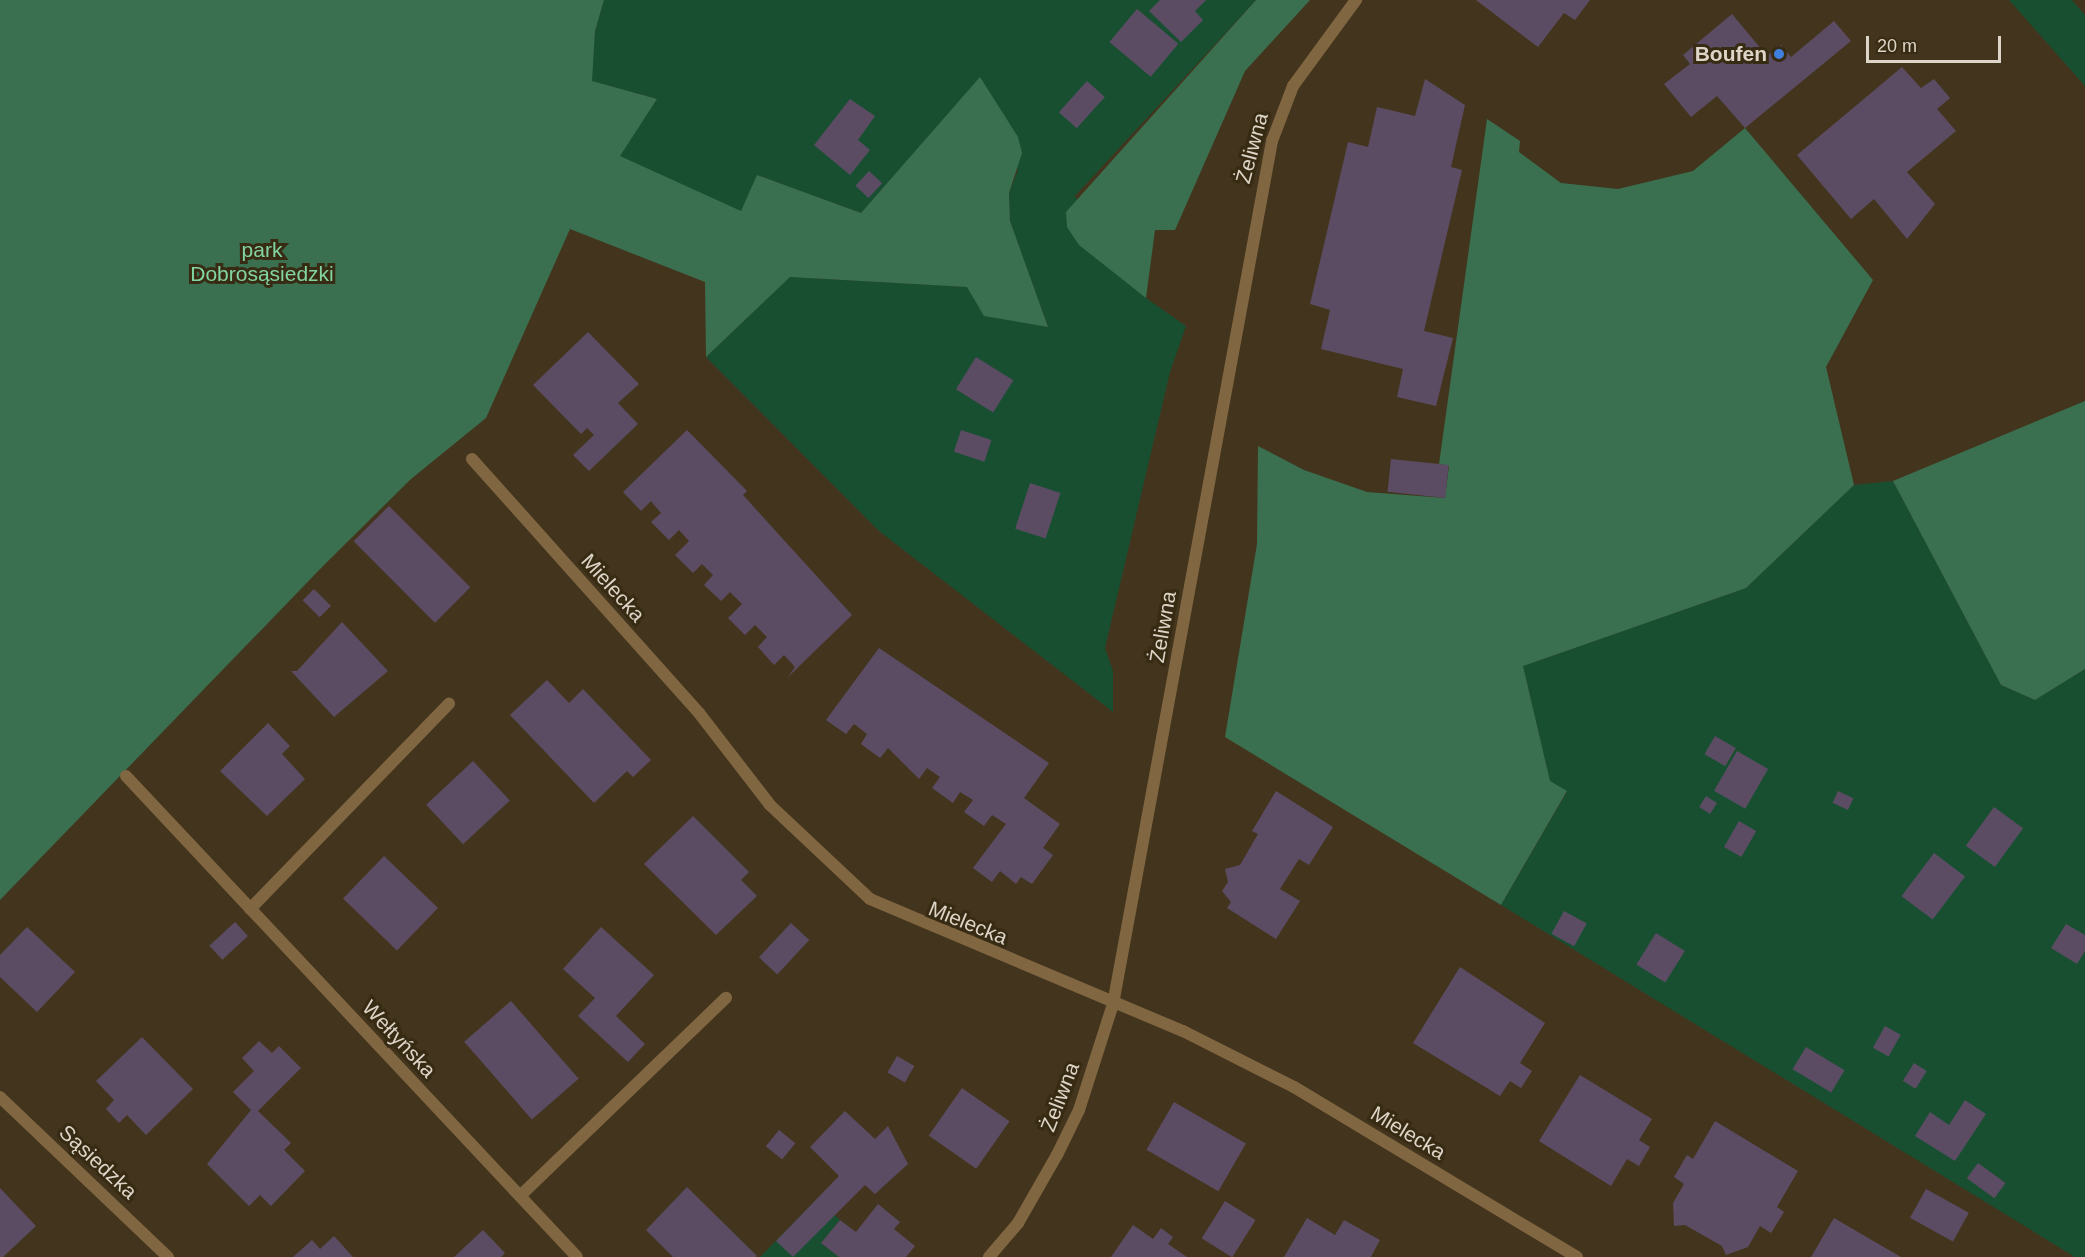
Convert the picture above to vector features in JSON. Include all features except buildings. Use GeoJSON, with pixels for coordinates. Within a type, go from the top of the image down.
{"type":"FeatureCollection","features":[{"type":"Feature","properties":{"kind":"street","name":"Żeliwna"},"geometry":{"type":"LineString","coordinates":[[990,1257],[1018,1223],[1058,1155],[1079,1110],[1113,1004],[1269,152],[1293,86],[1356,0]]}},
{"type":"Feature","properties":{"kind":"street","name":"Mielecka"},"geometry":{"type":"LineString","coordinates":[[472,459],[699,713],[770,805],[846,881],[903,918],[1183,1031],[1294,1087],[1577,1257]]}},
{"type":"Feature","properties":{"kind":"street"},"geometry":{"type":"LineString","coordinates":[[250,909],[449,704]]}},
{"type":"Feature","properties":{"kind":"street","name":"Wełtyńska"},"geometry":{"type":"LineString","coordinates":[[126,776],[577,1257]]}},
{"type":"Feature","properties":{"kind":"street"},"geometry":{"type":"LineString","coordinates":[[520,1196],[726,998]]}},
{"type":"Feature","properties":{"kind":"street","name":"Sąsiedzka"},"geometry":{"type":"LineString","coordinates":[[0,1097],[168,1257]]}},
{"type":"Feature","properties":{"kind":"green space","name":"park Dobrosąsiedzki"},"geometry":{"type":"Polygon","coordinates":[[[0,0],[604,0],[595,31],[592,81],[657,99],[620,156],[741,211],[757,175],[861,213],[980,77],[1018,137],[1022,153],[1009,193],[1010,221],[1048,327],[984,316],[967,287],[790,277],[706,357],[705,282],[570,229],[486,418],[411,479],[324,565],[0,900],[0,0]]]}},
{"type":"Feature","properties":{"kind":"green space"},"geometry":{"type":"Polygon","coordinates":[[[604,0],[1256,0],[1075,196],[1146,298],[1186,326],[1170,372],[1105,648],[1113,671],[1113,712],[879,531],[706,357],[790,277],[968,287],[1017,321],[1048,327],[1010,221],[1009,193],[1018,170],[980,78],[861,213],[757,175],[741,212],[619,156],[657,99],[591,81],[595,31],[604,0]]]}},
{"type":"Feature","properties":{"kind":"green space"},"geometry":{"type":"Polygon","coordinates":[[[1256,0],[1310,0],[1245,71],[1175,230],[1155,230],[1146,298],[1079,245],[1067,227],[1066,212],[1256,0]]]}},
{"type":"Feature","properties":{"kind":"green space"},"geometry":{"type":"Polygon","coordinates":[[[2009,0],[2072,0],[2085,15],[2085,86],[2009,0]]]}},
{"type":"Feature","properties":{"kind":"green space"},"geometry":{"type":"Polygon","coordinates":[[[1487,119],[1520,141],[1519,152],[1561,183],[1618,189],[1693,171],[1745,128],[1873,280],[1826,367],[1854,485],[1746,588],[1523,666],[1550,781],[1567,791],[1501,905],[1225,737],[1257,544],[1258,446],[1304,470],[1367,492],[1445,498],[1449,466],[1439,464],[1487,119]]]}},
{"type":"Feature","properties":{"kind":"green space"},"geometry":{"type":"Polygon","coordinates":[[[2085,401],[2085,669],[2035,700],[2001,685],[1893,481],[2085,401]]]}},
{"type":"Feature","properties":{"kind":"green space"},"geometry":{"type":"Polygon","coordinates":[[[1893,481],[2001,685],[2035,700],[2085,669],[2085,1257],[2075,1257],[1501,905],[1567,792],[1550,782],[1523,666],[1746,588],[1854,485],[1893,481]]]}},
{"type":"Feature","properties":{"kind":"green space"},"geometry":{"type":"Polygon","coordinates":[[[817,1199],[840,1220],[821,1243],[839,1257],[760,1257],[817,1199]]]}},
{"type":"Feature","properties":{"kind":"place","name":"Boufen"},"geometry":{"type":"Point","coordinates":[1779,54]}}]}
